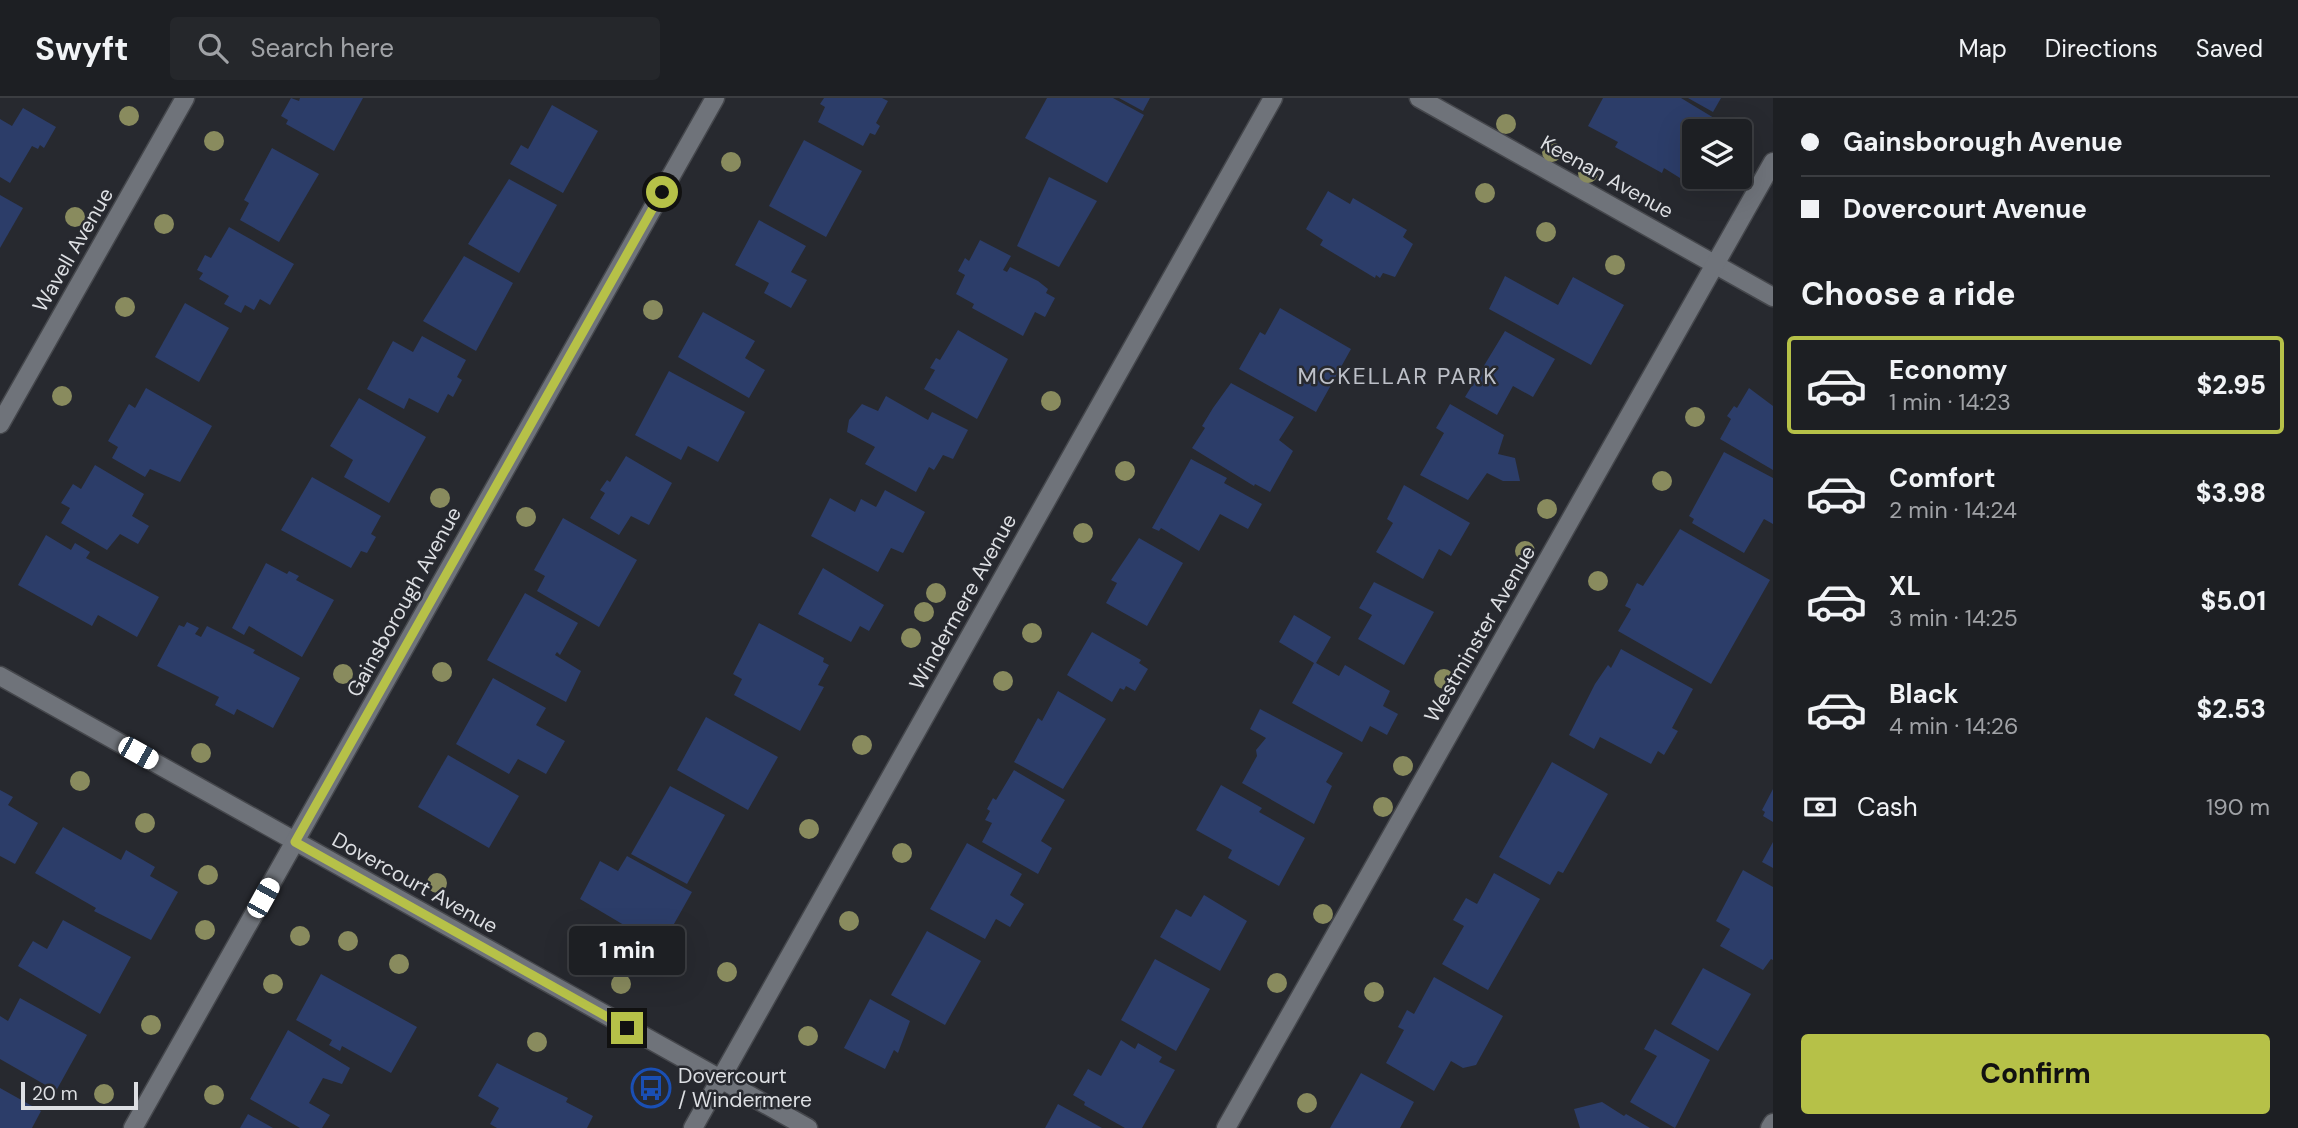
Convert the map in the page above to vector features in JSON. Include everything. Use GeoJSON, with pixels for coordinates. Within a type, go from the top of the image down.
{"type":"FeatureCollection","features":[{"type":"Feature","properties":{"kind":"street","name":"Wavell Avenue"},"geometry":{"type":"LineString","coordinates":[[0,424],[185,98]]}},
{"type":"Feature","properties":{"kind":"street","name":"Gainsborough Avenue"},"geometry":{"type":"LineString","coordinates":[[133,1128],[715,98]]}},
{"type":"Feature","properties":{"kind":"street","name":"Windermere Avenue"},"geometry":{"type":"LineString","coordinates":[[693,1128],[1273,98]]}},
{"type":"Feature","properties":{"kind":"street","name":"Keenan Avenue"},"geometry":{"type":"LineString","coordinates":[[1419,98],[1773,297]]}},
{"type":"Feature","properties":{"kind":"street","name":"Westminster Avenue"},"geometry":{"type":"LineString","coordinates":[[1226,1128],[1773,162]]}},
{"type":"Feature","properties":{"kind":"street","name":"Dovercourt Avenue"},"geometry":{"type":"LineString","coordinates":[[0,676],[808,1128]]}},
{"type":"Feature","properties":{"kind":"street"},"geometry":{"type":"LineString","coordinates":[[1770,1128],[1773,1123]]}},
{"type":"Feature","properties":{"kind":"building"},"geometry":{"type":"Polygon","coordinates":[[[291,98],[299,101],[300,98],[363,98],[334,151],[286,124],[288,120],[281,116],[291,98]]]}},
{"type":"Feature","properties":{"kind":"building"},"geometry":{"type":"Polygon","coordinates":[[[824,98],[882,98],[888,101],[876,123],[880,126],[875,135],[870,133],[863,146],[818,122],[825,107],[820,104],[824,98]]]}},
{"type":"Feature","properties":{"kind":"building"},"geometry":{"type":"Polygon","coordinates":[[[1047,98],[1113,98],[1144,115],[1107,183],[1025,138],[1047,98]]]}},
{"type":"Feature","properties":{"kind":"building"},"geometry":{"type":"Polygon","coordinates":[[[1119,98],[1150,98],[1143,111],[1119,98]]]}},
{"type":"Feature","properties":{"kind":"building"},"geometry":{"type":"Polygon","coordinates":[[[1603,98],[1681,98],[1714,118],[1682,119],[1680,178],[1664,168],[1662,173],[1615,147],[1618,142],[1588,126],[1603,98]]]}},
{"type":"Feature","properties":{"kind":"building"},"geometry":{"type":"Polygon","coordinates":[[[1688,98],[1721,98],[1713,112],[1688,98]]]}},
{"type":"Feature","properties":{"kind":"building"},"geometry":{"type":"Polygon","coordinates":[[[552,105],[598,131],[563,193],[510,164],[521,145],[528,149],[552,105]]]}},
{"type":"Feature","properties":{"kind":"building"},"geometry":{"type":"Polygon","coordinates":[[[23,108],[56,127],[44,148],[40,145],[38,149],[32,146],[10,183],[0,177],[0,119],[12,126],[23,108]]]}},
{"type":"Feature","properties":{"kind":"building"},"geometry":{"type":"Polygon","coordinates":[[[804,140],[862,171],[826,237],[769,206],[804,140]]]}},
{"type":"Feature","properties":{"kind":"building"},"geometry":{"type":"Polygon","coordinates":[[[272,148],[319,174],[279,242],[240,220],[249,203],[244,200],[272,148]]]}},
{"type":"Feature","properties":{"kind":"building"},"geometry":{"type":"Polygon","coordinates":[[[1049,177],[1097,201],[1059,267],[1017,246],[1049,177]]]}},
{"type":"Feature","properties":{"kind":"building"},"geometry":{"type":"Polygon","coordinates":[[[509,179],[557,205],[519,273],[468,244],[509,179]]]}},
{"type":"Feature","properties":{"kind":"building"},"geometry":{"type":"Polygon","coordinates":[[[1328,191],[1350,204],[1353,198],[1407,230],[1403,237],[1413,244],[1395,277],[1383,273],[1380,278],[1376,275],[1375,278],[1320,245],[1323,240],[1306,229],[1328,191]]]}},
{"type":"Feature","properties":{"kind":"building"},"geometry":{"type":"Polygon","coordinates":[[[0,195],[23,208],[0,248],[0,195]]]}},
{"type":"Feature","properties":{"kind":"building"},"geometry":{"type":"Polygon","coordinates":[[[759,220],[806,246],[791,272],[807,280],[791,308],[764,293],[769,283],[735,265],[759,220]]]}},
{"type":"Feature","properties":{"kind":"building"},"geometry":{"type":"Polygon","coordinates":[[[229,227],[294,264],[270,305],[260,299],[254,310],[245,305],[241,313],[224,304],[229,296],[199,279],[203,273],[197,270],[205,255],[211,258],[229,227]]]}},
{"type":"Feature","properties":{"kind":"building"},"geometry":{"type":"Polygon","coordinates":[[[980,240],[1011,256],[1003,270],[1007,272],[1010,267],[1038,281],[1048,289],[1046,293],[1055,298],[1045,317],[1035,312],[1023,336],[972,308],[974,304],[956,294],[965,275],[958,271],[965,258],[969,261],[980,240]]]}},
{"type":"Feature","properties":{"kind":"building"},"geometry":{"type":"Polygon","coordinates":[[[464,256],[513,283],[476,351],[423,321],[464,256]]]}},
{"type":"Feature","properties":{"kind":"building"},"geometry":{"type":"Polygon","coordinates":[[[1505,276],[1558,305],[1573,277],[1624,305],[1591,365],[1489,309],[1505,276]]]}},
{"type":"Feature","properties":{"kind":"building"},"geometry":{"type":"Polygon","coordinates":[[[185,303],[229,328],[199,382],[155,357],[185,303]]]}},
{"type":"Feature","properties":{"kind":"building"},"geometry":{"type":"Polygon","coordinates":[[[1280,308],[1351,349],[1316,412],[1239,369],[1260,332],[1265,335],[1280,308]]]}},
{"type":"Feature","properties":{"kind":"building"},"geometry":{"type":"Polygon","coordinates":[[[703,312],[755,341],[745,358],[765,370],[749,398],[678,357],[703,312]]]}},
{"type":"Feature","properties":{"kind":"building"},"geometry":{"type":"Polygon","coordinates":[[[958,330],[1008,359],[977,419],[924,389],[935,370],[930,368],[936,358],[940,360],[958,330]]]}},
{"type":"Feature","properties":{"kind":"building"},"geometry":{"type":"Polygon","coordinates":[[[1505,331],[1555,359],[1533,397],[1513,386],[1497,415],[1465,397],[1505,331]]]}},
{"type":"Feature","properties":{"kind":"building"},"geometry":{"type":"Polygon","coordinates":[[[422,336],[466,360],[457,377],[462,380],[453,397],[448,394],[438,413],[409,398],[404,409],[367,389],[393,341],[413,352],[422,336]]]}},
{"type":"Feature","properties":{"kind":"building"},"geometry":{"type":"Polygon","coordinates":[[[669,371],[745,412],[718,462],[688,446],[681,460],[635,435],[669,371]]]}},
{"type":"Feature","properties":{"kind":"building"},"geometry":{"type":"Polygon","coordinates":[[[1231,383],[1294,417],[1279,440],[1293,451],[1270,492],[1255,484],[1254,486],[1192,448],[1205,428],[1202,426],[1231,383]]]}},
{"type":"Feature","properties":{"kind":"building"},"geometry":{"type":"Polygon","coordinates":[[[146,388],[212,426],[180,482],[150,469],[145,477],[112,458],[118,447],[108,441],[129,404],[135,408],[146,388]]]}},
{"type":"Feature","properties":{"kind":"building"},"geometry":{"type":"Polygon","coordinates":[[[1749,388],[1773,406],[1773,470],[1720,439],[1731,419],[1727,416],[1734,406],[1737,408],[1749,388]]]}},
{"type":"Feature","properties":{"kind":"building"},"geometry":{"type":"Polygon","coordinates":[[[886,396],[928,420],[932,412],[968,430],[953,459],[943,455],[934,470],[929,467],[916,492],[865,464],[875,447],[847,432],[849,420],[862,404],[878,411],[886,396]]]}},
{"type":"Feature","properties":{"kind":"building"},"geometry":{"type":"Polygon","coordinates":[[[359,398],[426,437],[389,503],[344,477],[353,460],[330,446],[359,398]]]}},
{"type":"Feature","properties":{"kind":"building"},"geometry":{"type":"Polygon","coordinates":[[[1450,404],[1504,435],[1498,454],[1515,458],[1520,481],[1503,481],[1487,473],[1468,500],[1420,475],[1444,433],[1436,428],[1450,404]]]}},
{"type":"Feature","properties":{"kind":"building"},"geometry":{"type":"Polygon","coordinates":[[[1724,452],[1773,478],[1773,524],[1764,519],[1744,553],[1692,523],[1694,519],[1689,516],[1724,452]]]}},
{"type":"Feature","properties":{"kind":"building"},"geometry":{"type":"Polygon","coordinates":[[[626,456],[672,483],[649,525],[631,516],[619,535],[590,518],[605,493],[600,490],[607,480],[610,482],[626,456]]]}},
{"type":"Feature","properties":{"kind":"building"},"geometry":{"type":"Polygon","coordinates":[[[1191,459],[1227,478],[1224,483],[1262,504],[1248,529],[1220,514],[1199,551],[1161,528],[1159,531],[1152,528],[1191,459]]]}},
{"type":"Feature","properties":{"kind":"building"},"geometry":{"type":"Polygon","coordinates":[[[95,465],[144,494],[132,516],[149,526],[138,544],[120,534],[107,550],[61,523],[70,508],[61,503],[73,484],[81,489],[95,465]]]}},
{"type":"Feature","properties":{"kind":"building"},"geometry":{"type":"Polygon","coordinates":[[[312,477],[381,516],[371,534],[376,537],[367,553],[361,551],[351,568],[281,530],[312,477]]]}},
{"type":"Feature","properties":{"kind":"building"},"geometry":{"type":"Polygon","coordinates":[[[1404,485],[1470,523],[1451,556],[1439,549],[1423,579],[1376,552],[1393,523],[1387,519],[1404,485]]]}},
{"type":"Feature","properties":{"kind":"building"},"geometry":{"type":"Polygon","coordinates":[[[885,490],[925,512],[903,553],[891,548],[878,572],[811,536],[830,498],[855,512],[861,499],[876,507],[885,490]]]}},
{"type":"Feature","properties":{"kind":"building"},"geometry":{"type":"Polygon","coordinates":[[[563,518],[637,560],[599,627],[537,591],[545,576],[534,570],[563,518]]]}},
{"type":"Feature","properties":{"kind":"building"},"geometry":{"type":"Polygon","coordinates":[[[1680,529],[1770,580],[1711,684],[1618,631],[1631,609],[1625,606],[1637,583],[1643,586],[1680,529]]]}},
{"type":"Feature","properties":{"kind":"building"},"geometry":{"type":"Polygon","coordinates":[[[46,535],[71,550],[75,543],[90,552],[86,558],[159,597],[137,637],[98,615],[92,626],[18,585],[46,535]]]}},
{"type":"Feature","properties":{"kind":"building"},"geometry":{"type":"Polygon","coordinates":[[[1139,538],[1183,563],[1147,626],[1106,603],[1117,583],[1111,580],[1139,538]]]}},
{"type":"Feature","properties":{"kind":"building"},"geometry":{"type":"Polygon","coordinates":[[[266,563],[287,574],[289,571],[299,576],[296,580],[334,600],[302,657],[249,626],[244,635],[232,628],[266,563]]]}},
{"type":"Feature","properties":{"kind":"building"},"geometry":{"type":"Polygon","coordinates":[[[823,568],[884,605],[869,631],[860,626],[851,642],[798,614],[823,568]]]}},
{"type":"Feature","properties":{"kind":"building"},"geometry":{"type":"Polygon","coordinates":[[[1374,582],[1434,612],[1404,665],[1358,639],[1372,615],[1359,608],[1374,582]]]}},
{"type":"Feature","properties":{"kind":"building"},"geometry":{"type":"Polygon","coordinates":[[[525,593],[578,623],[560,655],[557,652],[555,655],[581,671],[566,702],[487,660],[525,593]]]}},
{"type":"Feature","properties":{"kind":"building"},"geometry":{"type":"Polygon","coordinates":[[[1294,615],[1331,637],[1316,663],[1339,676],[1345,665],[1390,691],[1383,706],[1398,714],[1387,735],[1370,726],[1362,742],[1292,703],[1314,663],[1279,642],[1294,615]]]}},
{"type":"Feature","properties":{"kind":"building"},"geometry":{"type":"Polygon","coordinates":[[[187,622],[199,628],[195,634],[201,637],[207,626],[255,650],[253,653],[300,678],[273,728],[237,709],[234,715],[215,705],[219,697],[157,666],[179,625],[184,627],[187,622]]]}},
{"type":"Feature","properties":{"kind":"building"},"geometry":{"type":"Polygon","coordinates":[[[759,623],[824,658],[823,662],[829,665],[818,685],[824,687],[800,731],[734,695],[742,679],[733,674],[759,623]]]}},
{"type":"Feature","properties":{"kind":"building"},"geometry":{"type":"Polygon","coordinates":[[[1092,632],[1141,660],[1139,663],[1148,669],[1135,691],[1126,686],[1124,690],[1120,688],[1112,702],[1067,675],[1092,632]]]}},
{"type":"Feature","properties":{"kind":"building"},"geometry":{"type":"Polygon","coordinates":[[[1621,649],[1693,689],[1672,728],[1678,731],[1664,755],[1658,751],[1651,764],[1600,737],[1594,749],[1569,735],[1595,684],[1608,665],[1611,668],[1621,649]]]}},
{"type":"Feature","properties":{"kind":"building"},"geometry":{"type":"Polygon","coordinates":[[[493,678],[546,708],[536,725],[565,741],[546,774],[518,759],[509,774],[456,744],[493,678]]]}},
{"type":"Feature","properties":{"kind":"building"},"geometry":{"type":"Polygon","coordinates":[[[1058,691],[1106,719],[1063,789],[1014,762],[1038,718],[1042,721],[1058,691]]]}},
{"type":"Feature","properties":{"kind":"building"},"geometry":{"type":"Polygon","coordinates":[[[1260,709],[1343,753],[1326,782],[1332,786],[1314,824],[1242,783],[1257,756],[1256,750],[1266,738],[1250,729],[1260,709]]]}},
{"type":"Feature","properties":{"kind":"building"},"geometry":{"type":"Polygon","coordinates":[[[706,717],[778,757],[748,810],[677,770],[706,717]]]}},
{"type":"Feature","properties":{"kind":"building"},"geometry":{"type":"Polygon","coordinates":[[[448,755],[519,796],[489,848],[418,807],[448,755]]]}},
{"type":"Feature","properties":{"kind":"building"},"geometry":{"type":"Polygon","coordinates":[[[1552,762],[1608,794],[1563,873],[1558,871],[1550,885],[1499,857],[1552,762]]]}},
{"type":"Feature","properties":{"kind":"building"},"geometry":{"type":"Polygon","coordinates":[[[1014,770],[1065,800],[1041,841],[1052,848],[1038,874],[982,842],[992,823],[985,820],[990,811],[987,809],[993,798],[996,800],[1014,770]]]}},
{"type":"Feature","properties":{"kind":"building"},"geometry":{"type":"Polygon","coordinates":[[[1221,785],[1262,808],[1259,812],[1305,838],[1279,886],[1228,858],[1232,850],[1196,830],[1221,785]]]}},
{"type":"Feature","properties":{"kind":"building"},"geometry":{"type":"Polygon","coordinates":[[[670,786],[725,815],[687,884],[631,854],[670,786]]]}},
{"type":"Feature","properties":{"kind":"building"},"geometry":{"type":"Polygon","coordinates":[[[1773,789],[1773,822],[1763,816],[1765,812],[1762,810],[1773,789]]]}},
{"type":"Feature","properties":{"kind":"building"},"geometry":{"type":"Polygon","coordinates":[[[0,790],[13,797],[8,805],[38,823],[15,864],[0,856],[0,790]]]}},
{"type":"Feature","properties":{"kind":"building"},"geometry":{"type":"Polygon","coordinates":[[[63,827],[121,860],[126,850],[155,867],[150,876],[178,892],[151,940],[94,911],[96,908],[35,873],[63,827]]]}},
{"type":"Feature","properties":{"kind":"building"},"geometry":{"type":"Polygon","coordinates":[[[1773,842],[1773,868],[1762,862],[1773,842]]]}},
{"type":"Feature","properties":{"kind":"building"},"geometry":{"type":"Polygon","coordinates":[[[967,843],[1022,874],[1010,895],[1024,904],[1010,927],[996,919],[985,939],[930,909],[967,843]]]}},
{"type":"Feature","properties":{"kind":"building"},"geometry":{"type":"Polygon","coordinates":[[[627,856],[692,892],[661,947],[580,899],[600,861],[618,871],[627,856]]]}},
{"type":"Feature","properties":{"kind":"building"},"geometry":{"type":"Polygon","coordinates":[[[1743,870],[1773,887],[1773,960],[1771,959],[1763,970],[1720,946],[1730,929],[1716,921],[1743,870]]]}},
{"type":"Feature","properties":{"kind":"building"},"geometry":{"type":"Polygon","coordinates":[[[1494,873],[1540,899],[1488,990],[1442,964],[1464,926],[1453,920],[1466,898],[1477,904],[1494,873]]]}},
{"type":"Feature","properties":{"kind":"building"},"geometry":{"type":"Polygon","coordinates":[[[1204,895],[1247,921],[1220,971],[1160,937],[1176,909],[1191,917],[1204,895]]]}},
{"type":"Feature","properties":{"kind":"building"},"geometry":{"type":"Polygon","coordinates":[[[63,920],[131,957],[100,1014],[18,966],[33,941],[47,949],[63,920]]]}},
{"type":"Feature","properties":{"kind":"building"},"geometry":{"type":"Polygon","coordinates":[[[927,931],[981,961],[945,1025],[891,995],[927,931]]]}},
{"type":"Feature","properties":{"kind":"building"},"geometry":{"type":"Polygon","coordinates":[[[1155,959],[1210,989],[1176,1051],[1121,1020],[1155,959]]]}},
{"type":"Feature","properties":{"kind":"building"},"geometry":{"type":"Polygon","coordinates":[[[1703,968],[1751,994],[1718,1051],[1671,1024],[1703,968]]]}},
{"type":"Feature","properties":{"kind":"building"},"geometry":{"type":"Polygon","coordinates":[[[321,974],[417,1027],[391,1073],[342,1046],[340,1051],[329,1045],[332,1040],[296,1020],[321,974]]]}},
{"type":"Feature","properties":{"kind":"building"},"geometry":{"type":"Polygon","coordinates":[[[1434,977],[1503,1016],[1476,1065],[1463,1068],[1451,1061],[1434,1091],[1386,1063],[1404,1030],[1398,1027],[1407,1010],[1414,1014],[1434,977]]]}},
{"type":"Feature","properties":{"kind":"building"},"geometry":{"type":"Polygon","coordinates":[[[20,998],[87,1035],[56,1091],[0,1059],[0,1016],[8,1021],[20,998]]]}},
{"type":"Feature","properties":{"kind":"building"},"geometry":{"type":"Polygon","coordinates":[[[870,999],[910,1021],[898,1053],[894,1050],[885,1069],[844,1048],[870,999]]]}},
{"type":"Feature","properties":{"kind":"building"},"geometry":{"type":"Polygon","coordinates":[[[1655,1029],[1710,1060],[1675,1128],[1630,1102],[1657,1056],[1644,1049],[1655,1029]]]}},
{"type":"Feature","properties":{"kind":"building"},"geometry":{"type":"Polygon","coordinates":[[[288,1030],[350,1068],[342,1084],[323,1078],[309,1103],[330,1115],[322,1128],[300,1128],[250,1099],[288,1030]]]}},
{"type":"Feature","properties":{"kind":"building"},"geometry":{"type":"Polygon","coordinates":[[[1121,1040],[1135,1049],[1138,1043],[1162,1057],[1159,1062],[1175,1070],[1142,1128],[1125,1128],[1084,1105],[1085,1102],[1073,1095],[1088,1069],[1101,1076],[1121,1040]]]}},
{"type":"Feature","properties":{"kind":"building"},"geometry":{"type":"Polygon","coordinates":[[[497,1063],[568,1098],[566,1102],[593,1116],[587,1128],[497,1128],[490,1124],[499,1108],[478,1096],[497,1063]]]}},
{"type":"Feature","properties":{"kind":"building"},"geometry":{"type":"Polygon","coordinates":[[[1361,1073],[1414,1102],[1400,1128],[1330,1128],[1361,1073]]]}},
{"type":"Feature","properties":{"kind":"building"},"geometry":{"type":"Polygon","coordinates":[[[0,1088],[41,1111],[32,1128],[0,1128],[0,1088]]]}},
{"type":"Feature","properties":{"kind":"building"},"geometry":{"type":"Polygon","coordinates":[[[1602,1102],[1650,1128],[1580,1128],[1574,1109],[1602,1102]]]}},
{"type":"Feature","properties":{"kind":"building"},"geometry":{"type":"Polygon","coordinates":[[[1058,1104],[1102,1128],[1045,1128],[1058,1104]]]}},
{"type":"Feature","properties":{"kind":"building"},"geometry":{"type":"Polygon","coordinates":[[[248,1114],[273,1128],[240,1128],[248,1114]]]}},
{"type":"Feature","properties":{"kind":"place","name":"Dovercourt / Windermere"},"geometry":{"type":"Point","coordinates":[651,1088]}},
{"type":"Feature","properties":{"kind":"district","name":"MCKELLAR PARK"},"geometry":{"type":"Point","coordinates":[1398,376]}},
{"type":"Feature","properties":{"kind":"route"},"geometry":{"type":"LineString","coordinates":[[627,1028],[295,842],[662,192]]}}]}
